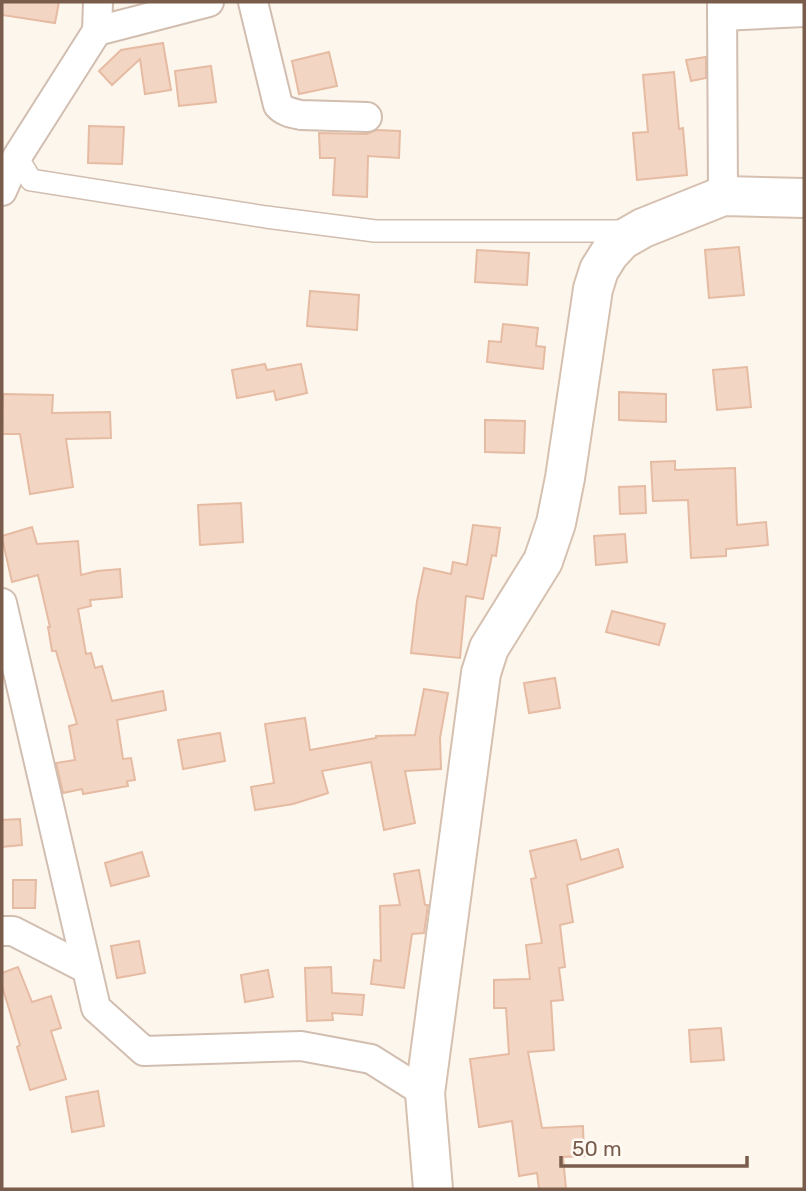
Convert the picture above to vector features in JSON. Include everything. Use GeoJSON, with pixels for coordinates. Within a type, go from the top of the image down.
{"type":"FeatureCollection","features":[{"type":"Feature","properties":{"kind":"main road"},"geometry":{"type":"LineString","coordinates":[[433,1189],[425,1093],[481,673],[489,648],[543,561],[556,523],[598,270],[622,240],[723,196],[804,198]]}},
{"type":"Feature","properties":{"kind":"street"},"geometry":{"type":"LineString","coordinates":[[2,191],[17,157],[97,31],[98,2]]}},
{"type":"Feature","properties":{"kind":"street"},"geometry":{"type":"LineString","coordinates":[[97,31],[209,2]]}},
{"type":"Feature","properties":{"kind":"street"},"geometry":{"type":"LineString","coordinates":[[253,2],[278,105],[290,113],[301,115],[367,117]]}},
{"type":"Feature","properties":{"kind":"street"},"geometry":{"type":"LineString","coordinates":[[723,196],[722,9],[804,12]]}},
{"type":"Feature","properties":{"kind":"street"},"geometry":{"type":"LineString","coordinates":[[17,157],[31,180],[266,217],[375,231],[638,231]]}},
{"type":"Feature","properties":{"kind":"street"},"geometry":{"type":"LineString","coordinates":[[2,603],[96,1008],[144,1051],[301,1046],[371,1059],[425,1093]]}},
{"type":"Feature","properties":{"kind":"street"},"geometry":{"type":"LineString","coordinates":[[2,931],[13,931],[87,970]]}},
{"type":"Feature","properties":{"kind":"building"},"geometry":{"type":"Polygon","coordinates":[[[2,2],[59,2],[55,23],[2,15],[2,2]]]}},
{"type":"Feature","properties":{"kind":"building"},"geometry":{"type":"Polygon","coordinates":[[[163,43],[171,90],[145,94],[140,59],[112,85],[99,71],[121,50],[163,43]]]}},
{"type":"Feature","properties":{"kind":"building"},"geometry":{"type":"Polygon","coordinates":[[[329,52],[337,86],[299,94],[292,61],[329,52]]]}},
{"type":"Feature","properties":{"kind":"building"},"geometry":{"type":"Polygon","coordinates":[[[706,57],[706,78],[691,81],[686,60],[706,57]]]}},
{"type":"Feature","properties":{"kind":"building"},"geometry":{"type":"Polygon","coordinates":[[[211,66],[216,102],[179,106],[175,71],[211,66]]]}},
{"type":"Feature","properties":{"kind":"building"},"geometry":{"type":"Polygon","coordinates":[[[674,72],[679,129],[683,128],[687,175],[637,180],[633,133],[648,132],[643,75],[674,72]]]}},
{"type":"Feature","properties":{"kind":"building"},"geometry":{"type":"Polygon","coordinates":[[[89,126],[124,127],[122,164],[88,163],[89,126]]]}},
{"type":"Feature","properties":{"kind":"building"},"geometry":{"type":"Polygon","coordinates":[[[376,130],[400,131],[399,158],[368,156],[367,197],[333,195],[335,158],[320,158],[319,133],[367,134],[376,130]]]}},
{"type":"Feature","properties":{"kind":"building"},"geometry":{"type":"Polygon","coordinates":[[[739,247],[744,295],[709,298],[705,250],[739,247]]]}},
{"type":"Feature","properties":{"kind":"building"},"geometry":{"type":"Polygon","coordinates":[[[477,250],[529,253],[527,285],[475,282],[477,250]]]}},
{"type":"Feature","properties":{"kind":"building"},"geometry":{"type":"Polygon","coordinates":[[[310,291],[359,295],[357,330],[307,326],[310,291]]]}},
{"type":"Feature","properties":{"kind":"building"},"geometry":{"type":"Polygon","coordinates":[[[503,324],[538,328],[536,346],[545,347],[543,369],[487,362],[489,341],[501,342],[503,324]]]}},
{"type":"Feature","properties":{"kind":"building"},"geometry":{"type":"Polygon","coordinates":[[[265,364],[267,370],[301,364],[307,393],[276,400],[274,391],[237,398],[232,370],[265,364]]]}},
{"type":"Feature","properties":{"kind":"building"},"geometry":{"type":"Polygon","coordinates":[[[747,367],[751,407],[717,410],[713,370],[747,367]]]}},
{"type":"Feature","properties":{"kind":"building"},"geometry":{"type":"Polygon","coordinates":[[[619,392],[666,394],[666,422],[619,420],[619,392]]]}},
{"type":"Feature","properties":{"kind":"building"},"geometry":{"type":"Polygon","coordinates":[[[3,394],[53,395],[52,413],[110,412],[111,438],[66,439],[73,487],[30,494],[20,434],[2,434],[3,394]]]}},
{"type":"Feature","properties":{"kind":"building"},"geometry":{"type":"Polygon","coordinates":[[[485,420],[525,421],[524,453],[485,452],[485,420]]]}},
{"type":"Feature","properties":{"kind":"building"},"geometry":{"type":"Polygon","coordinates":[[[675,461],[675,470],[735,468],[737,525],[766,522],[768,545],[726,549],[726,556],[691,558],[688,500],[653,501],[651,462],[675,461]]]}},
{"type":"Feature","properties":{"kind":"building"},"geometry":{"type":"Polygon","coordinates":[[[645,486],[646,513],[620,514],[619,487],[645,486]]]}},
{"type":"Feature","properties":{"kind":"building"},"geometry":{"type":"Polygon","coordinates":[[[241,503],[243,542],[200,545],[198,505],[241,503]]]}},
{"type":"Feature","properties":{"kind":"building"},"geometry":{"type":"Polygon","coordinates":[[[473,525],[500,528],[496,556],[492,555],[483,599],[466,596],[460,658],[411,653],[424,568],[451,574],[453,562],[467,565],[473,525]]]}},
{"type":"Feature","properties":{"kind":"building"},"geometry":{"type":"Polygon","coordinates":[[[32,527],[37,544],[78,541],[81,575],[120,569],[122,597],[90,600],[91,606],[78,609],[86,654],[91,653],[95,668],[102,666],[112,701],[163,691],[166,710],[117,720],[123,759],[131,758],[135,780],[127,781],[128,786],[83,794],[82,789],[63,793],[56,763],[75,760],[69,726],[77,724],[56,651],[52,651],[50,627],[38,575],[12,582],[2,538],[32,527]]]}},
{"type":"Feature","properties":{"kind":"building"},"geometry":{"type":"Polygon","coordinates":[[[625,534],[627,562],[596,565],[594,536],[625,534]]]}},
{"type":"Feature","properties":{"kind":"building"},"geometry":{"type":"Polygon","coordinates":[[[612,611],[665,624],[659,645],[606,632],[612,611]]]}},
{"type":"Feature","properties":{"kind":"building"},"geometry":{"type":"Polygon","coordinates":[[[555,678],[560,708],[529,713],[524,683],[555,678]]]}},
{"type":"Feature","properties":{"kind":"building"},"geometry":{"type":"Polygon","coordinates":[[[424,689],[448,693],[440,738],[441,769],[405,771],[415,823],[384,830],[371,762],[322,771],[328,793],[293,804],[255,810],[251,787],[274,783],[265,724],[305,718],[310,750],[376,736],[415,735],[424,689]]]}},
{"type":"Feature","properties":{"kind":"building"},"geometry":{"type":"Polygon","coordinates":[[[220,733],[225,761],[183,769],[178,740],[220,733]]]}},
{"type":"Feature","properties":{"kind":"building"},"geometry":{"type":"Polygon","coordinates":[[[20,819],[22,845],[2,847],[2,820],[20,819]]]}},
{"type":"Feature","properties":{"kind":"building"},"geometry":{"type":"Polygon","coordinates":[[[576,840],[581,860],[618,849],[623,867],[567,885],[573,922],[560,925],[565,967],[559,968],[563,1000],[551,1001],[554,1050],[528,1052],[542,1128],[583,1126],[584,1156],[563,1157],[566,1189],[539,1189],[537,1173],[519,1176],[512,1121],[479,1127],[470,1059],[509,1054],[506,1008],[494,1008],[494,980],[530,979],[526,945],[542,943],[531,879],[536,878],[530,851],[576,840]]]}},
{"type":"Feature","properties":{"kind":"building"},"geometry":{"type":"Polygon","coordinates":[[[142,852],[149,876],[111,886],[105,863],[142,852]]]}},
{"type":"Feature","properties":{"kind":"building"},"geometry":{"type":"Polygon","coordinates":[[[419,870],[425,905],[428,905],[424,933],[412,934],[404,988],[371,984],[374,960],[381,961],[380,906],[400,905],[394,874],[419,870]]]}},
{"type":"Feature","properties":{"kind":"building"},"geometry":{"type":"Polygon","coordinates":[[[13,880],[36,880],[35,908],[13,908],[13,880]]]}},
{"type":"Feature","properties":{"kind":"building"},"geometry":{"type":"Polygon","coordinates":[[[139,941],[145,973],[117,978],[111,946],[139,941]]]}},
{"type":"Feature","properties":{"kind":"building"},"geometry":{"type":"Polygon","coordinates":[[[18,967],[32,1002],[51,996],[61,1028],[51,1031],[66,1079],[30,1090],[2,986],[2,973],[18,967]]]}},
{"type":"Feature","properties":{"kind":"building"},"geometry":{"type":"Polygon","coordinates":[[[331,967],[332,993],[364,995],[362,1015],[332,1013],[333,1020],[307,1021],[305,968],[331,967]]]}},
{"type":"Feature","properties":{"kind":"building"},"geometry":{"type":"Polygon","coordinates":[[[268,970],[273,997],[245,1002],[241,975],[268,970]]]}},
{"type":"Feature","properties":{"kind":"building"},"geometry":{"type":"Polygon","coordinates":[[[721,1028],[724,1060],[691,1062],[689,1030],[721,1028]]]}},
{"type":"Feature","properties":{"kind":"building"},"geometry":{"type":"Polygon","coordinates":[[[98,1091],[104,1126],[72,1132],[66,1097],[98,1091]]]}}]}
